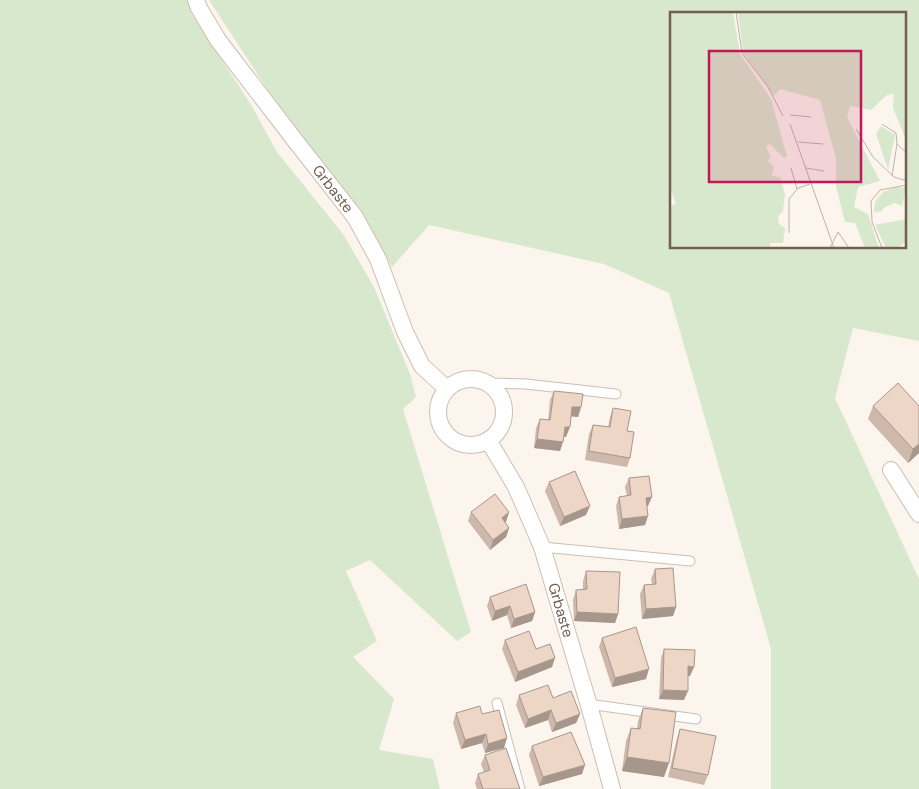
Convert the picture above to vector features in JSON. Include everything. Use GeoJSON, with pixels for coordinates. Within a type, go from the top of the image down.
{"type":"FeatureCollection","features":[{"type":"Feature","properties":{"kind":"street","name":"Grbaste"},"geometry":{"type":"LineString","coordinates":[[196,0],[218,40],[356,217],[378,259],[405,332],[422,366],[447,389]]}},
{"type":"Feature","properties":{"kind":"street"},"geometry":{"type":"LineString","coordinates":[[466,379],[478,379],[488,384],[497,391],[502,401],[504,412],[502,423],[496,433],[488,440],[468,445],[458,442],[442,428],[438,418],[441,398],[447,389],[456,382],[466,379]]}},
{"type":"Feature","properties":{"kind":"street","name":"Grbaste"},"geometry":{"type":"LineString","coordinates":[[488,440],[516,487],[542,547],[612,789]]}},
{"type":"Feature","properties":{"kind":"street"},"geometry":{"type":"LineString","coordinates":[[891,470],[919,514]]}},
{"type":"Feature","properties":{"kind":"lane"},"geometry":{"type":"LineString","coordinates":[[488,384],[526,384],[616,394]]}},
{"type":"Feature","properties":{"kind":"lane"},"geometry":{"type":"LineString","coordinates":[[542,547],[690,561]]}},
{"type":"Feature","properties":{"kind":"lane"},"geometry":{"type":"LineString","coordinates":[[497,703],[520,789]]}},
{"type":"Feature","properties":{"kind":"lane"},"geometry":{"type":"LineString","coordinates":[[588,704],[696,720]]}},
{"type":"Feature","properties":{"kind":"green space"},"geometry":{"type":"Polygon","coordinates":[[[0,0],[188,0],[191,13],[250,103],[277,152],[343,234],[374,287],[410,374],[416,397],[403,409],[471,632],[457,641],[370,560],[346,571],[377,641],[353,657],[394,699],[379,750],[433,759],[440,789],[0,789],[0,0]]]}},
{"type":"Feature","properties":{"kind":"green space"},"geometry":{"type":"Polygon","coordinates":[[[209,0],[919,0],[919,341],[853,328],[835,398],[919,579],[919,789],[771,789],[771,649],[669,293],[604,264],[429,225],[392,267],[358,208],[269,92],[209,0]]]}},
{"type":"Feature","properties":{"kind":"building"},"geometry":{"type":"Polygon","coordinates":[[[898,383],[919,406],[919,444],[913,449],[873,406],[898,383]]]}},
{"type":"Feature","properties":{"kind":"building"},"geometry":{"type":"Polygon","coordinates":[[[554,391],[583,394],[581,407],[572,407],[570,427],[565,427],[563,442],[537,439],[540,419],[550,420],[554,391]]]}},
{"type":"Feature","properties":{"kind":"building"},"geometry":{"type":"Polygon","coordinates":[[[613,408],[631,411],[627,431],[634,432],[630,458],[589,451],[593,425],[610,427],[613,408]]]}},
{"type":"Feature","properties":{"kind":"building"},"geometry":{"type":"Polygon","coordinates":[[[575,471],[590,506],[564,517],[549,482],[575,471]]]}},
{"type":"Feature","properties":{"kind":"building"},"geometry":{"type":"Polygon","coordinates":[[[649,476],[652,497],[646,498],[648,516],[622,519],[619,497],[631,495],[629,478],[649,476]]]}},
{"type":"Feature","properties":{"kind":"building"},"geometry":{"type":"Polygon","coordinates":[[[495,494],[509,512],[502,518],[509,528],[493,540],[471,512],[495,494]]]}},
{"type":"Feature","properties":{"kind":"building"},"geometry":{"type":"Polygon","coordinates":[[[673,568],[676,607],[646,609],[644,585],[656,584],[655,569],[673,568]]]}},
{"type":"Feature","properties":{"kind":"building"},"geometry":{"type":"Polygon","coordinates":[[[586,571],[620,572],[618,614],[577,612],[576,590],[587,589],[586,571]]]}},
{"type":"Feature","properties":{"kind":"building"},"geometry":{"type":"Polygon","coordinates":[[[526,584],[535,612],[514,619],[510,606],[495,611],[490,597],[526,584]]]}},
{"type":"Feature","properties":{"kind":"building"},"geometry":{"type":"Polygon","coordinates":[[[636,627],[649,669],[615,678],[602,638],[636,627]]]}},
{"type":"Feature","properties":{"kind":"building"},"geometry":{"type":"Polygon","coordinates":[[[529,631],[536,649],[550,644],[555,658],[518,672],[505,640],[529,631]]]}},
{"type":"Feature","properties":{"kind":"building"},"geometry":{"type":"Polygon","coordinates":[[[664,649],[695,650],[694,667],[688,666],[688,691],[663,690],[664,649]]]}},
{"type":"Feature","properties":{"kind":"building"},"geometry":{"type":"Polygon","coordinates":[[[548,685],[553,698],[571,691],[580,714],[556,723],[551,710],[528,719],[519,695],[548,685]]]}},
{"type":"Feature","properties":{"kind":"building"},"geometry":{"type":"Polygon","coordinates":[[[480,706],[482,714],[499,710],[507,738],[488,744],[486,734],[465,740],[456,713],[480,706]]]}},
{"type":"Feature","properties":{"kind":"building"},"geometry":{"type":"Polygon","coordinates":[[[643,708],[676,712],[669,763],[627,757],[631,728],[640,729],[643,708]]]}},
{"type":"Feature","properties":{"kind":"building"},"geometry":{"type":"Polygon","coordinates":[[[680,729],[716,736],[708,775],[672,768],[680,729]]]}},
{"type":"Feature","properties":{"kind":"building"},"geometry":{"type":"Polygon","coordinates":[[[571,732],[585,765],[543,777],[532,746],[571,732]]]}},
{"type":"Feature","properties":{"kind":"building"},"geometry":{"type":"Polygon","coordinates":[[[506,748],[520,789],[483,789],[478,774],[490,770],[485,755],[506,748]]]}}]}
